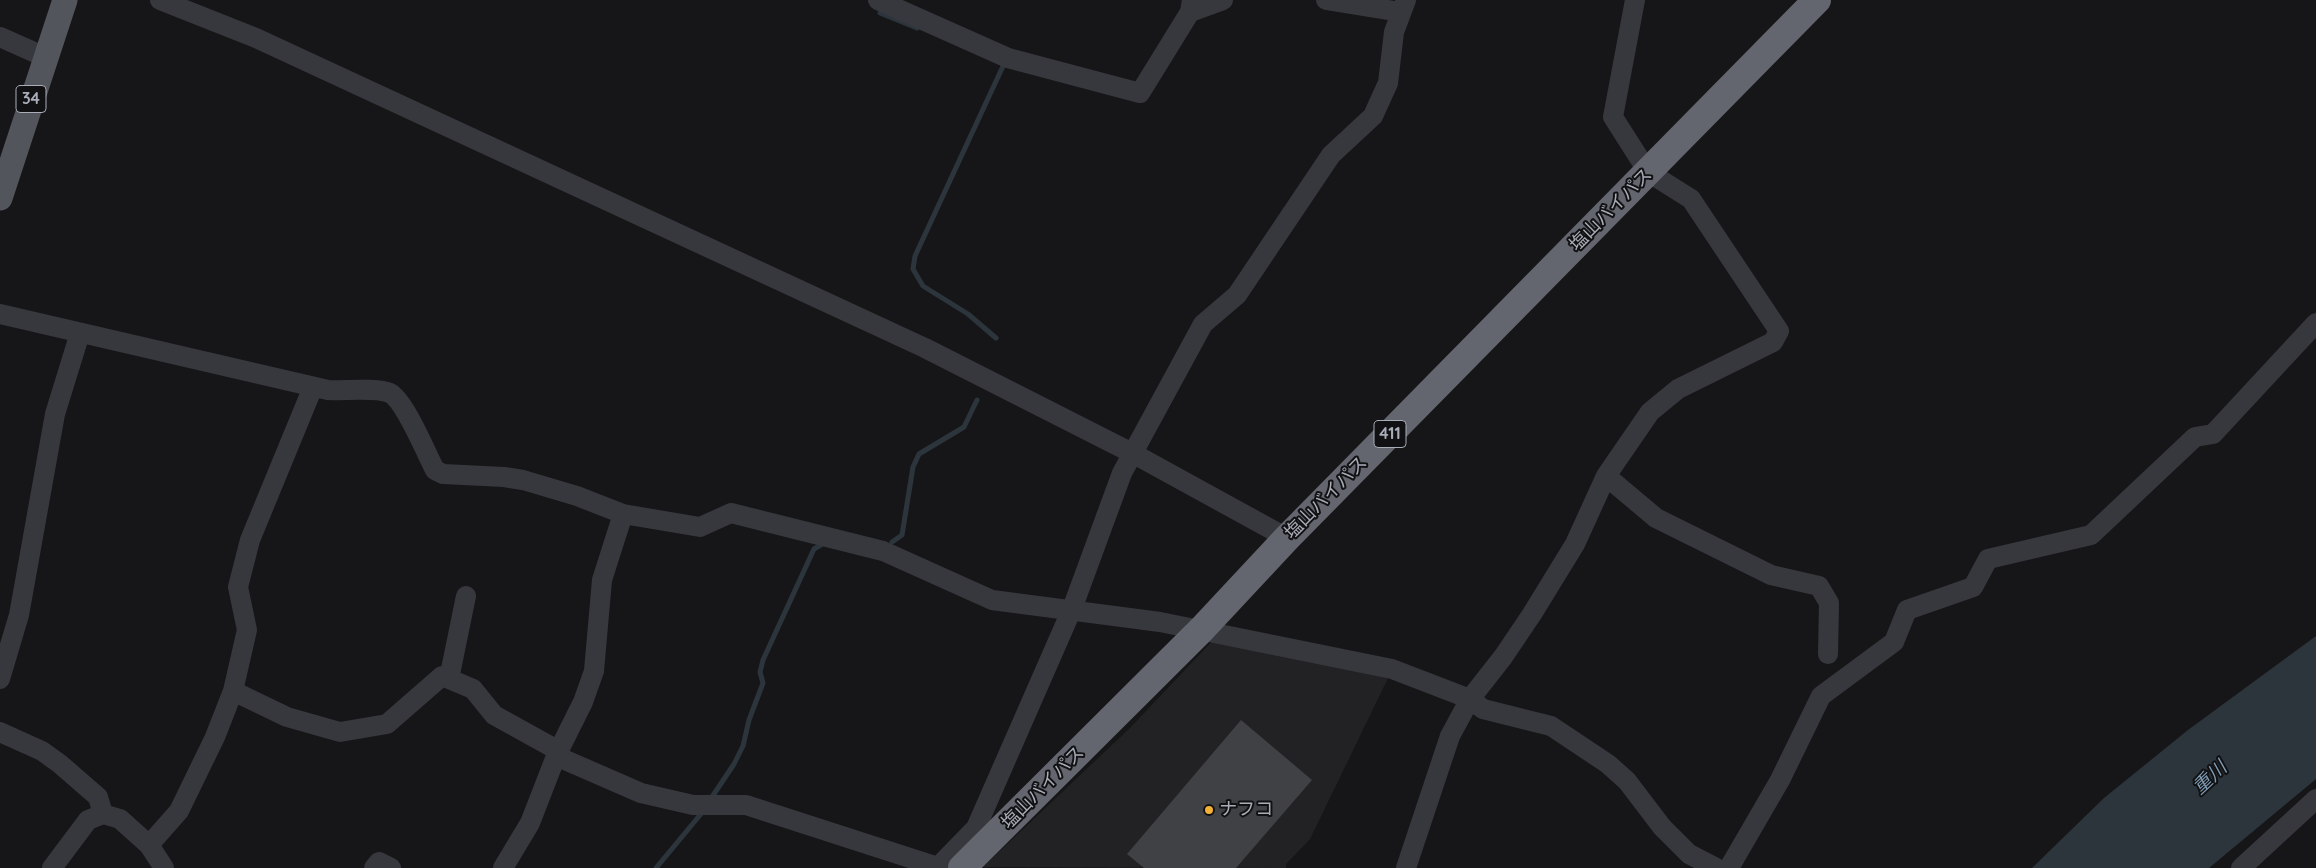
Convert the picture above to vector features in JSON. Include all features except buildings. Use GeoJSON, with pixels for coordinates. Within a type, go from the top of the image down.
{"type":"FeatureCollection","features":[{"type":"Feature","properties":{"kind":"highway","name":"塩山バイパス"},"geometry":{"type":"LineString","coordinates":[[947,868],[1202,629],[1287,538],[1817,0]]}},
{"type":"Feature","properties":{"kind":"main road","name":"34"},"geometry":{"type":"LineString","coordinates":[[0,198],[65,0]]}},
{"type":"Feature","properties":{"kind":"street"},"geometry":{"type":"LineString","coordinates":[[160,0],[256,38],[659,223],[925,348],[1134,454],[1287,538]]}},
{"type":"Feature","properties":{"kind":"street"},"geometry":{"type":"LineString","coordinates":[[878,0],[1008,58],[1140,93],[1191,6],[1223,0]]}},
{"type":"Feature","properties":{"kind":"street"},"geometry":{"type":"LineString","coordinates":[[233,691],[287,717],[340,732],[387,724],[442,676],[473,689],[494,715],[558,753],[626,788],[693,805],[746,805],[947,868],[976,828],[1072,609],[1122,474],[1203,324],[1237,295],[1331,155],[1373,116],[1388,82],[1394,32],[1403,6],[1326,0]]}},
{"type":"Feature","properties":{"kind":"street"},"geometry":{"type":"LineString","coordinates":[[1406,868],[1450,736],[1470,699],[1504,657],[1574,544],[1606,476],[1650,412],[1678,389],[1773,342],[1779,331],[1691,199],[1648,172],[1613,117],[1635,0]]}},
{"type":"Feature","properties":{"kind":"street"},"geometry":{"type":"LineString","coordinates":[[0,38],[45,57]]}},
{"type":"Feature","properties":{"kind":"street"},"geometry":{"type":"LineString","coordinates":[[0,314],[313,388],[380,391],[390,394],[400,403],[435,470],[443,474],[504,477],[523,480],[577,496],[623,514],[700,526],[731,513],[883,551],[992,600],[1072,609],[1202,629],[1392,669],[1470,699],[1483,710],[1551,726],[1608,764],[1627,781],[1662,826],[1689,854],[1716,868]]}},
{"type":"Feature","properties":{"kind":"street"},"geometry":{"type":"LineString","coordinates":[[1729,868],[1780,780],[1821,696],[1894,642],[1907,610],[1973,587],[1988,559],[2091,535],[2195,437],[2213,434],[2316,323]]}},
{"type":"Feature","properties":{"kind":"street"},"geometry":{"type":"LineString","coordinates":[[0,679],[19,615],[55,414],[80,333]]}},
{"type":"Feature","properties":{"kind":"street"},"geometry":{"type":"LineString","coordinates":[[149,845],[179,811],[215,737],[233,691],[247,630],[238,587],[250,540],[313,388]]}},
{"type":"Feature","properties":{"kind":"street"},"geometry":{"type":"LineString","coordinates":[[1606,476],[1656,518],[1770,575],[1820,586],[1829,603],[1828,654]]}},
{"type":"Feature","properties":{"kind":"street"},"geometry":{"type":"LineString","coordinates":[[503,868],[530,823],[558,753],[583,702],[594,671],[602,580],[623,514]]}},
{"type":"Feature","properties":{"kind":"street"},"geometry":{"type":"LineString","coordinates":[[449,679],[466,596]]}},
{"type":"Feature","properties":{"kind":"street"},"geometry":{"type":"LineString","coordinates":[[0,732],[42,751],[60,764],[98,797],[103,814]]}},
{"type":"Feature","properties":{"kind":"street"},"geometry":{"type":"LineString","coordinates":[[2240,868],[2316,799]]}},
{"type":"Feature","properties":{"kind":"street"},"geometry":{"type":"LineString","coordinates":[[52,868],[88,820],[103,814],[120,818],[149,845],[164,868]]}},
{"type":"Feature","properties":{"kind":"street"},"geometry":{"type":"LineString","coordinates":[[374,868],[380,862],[391,868]]}},
{"type":"Feature","properties":{"kind":"shaded area"},"geometry":{"type":"Polygon","coordinates":[[[1220,633],[1389,676],[1310,839],[1286,864],[1286,868],[983,867],[1130,728],[1220,633]]]}},
{"type":"Feature","properties":{"kind":"water","name":"重川"},"geometry":{"type":"Polygon","coordinates":[[[2316,636],[2316,779],[2209,868],[2032,868],[2104,798],[2188,730],[2316,636]]]}},
{"type":"Feature","properties":{"kind":"waterway"},"geometry":{"type":"LineString","coordinates":[[880,13],[917,28]]}},
{"type":"Feature","properties":{"kind":"waterway"},"geometry":{"type":"LineString","coordinates":[[996,338],[968,314],[923,286],[913,269],[915,256],[1004,64],[1001,63]]}},
{"type":"Feature","properties":{"kind":"waterway"},"geometry":{"type":"LineString","coordinates":[[892,542],[902,535],[913,467],[919,454],[964,427],[977,400]]}},
{"type":"Feature","properties":{"kind":"waterway"},"geometry":{"type":"LineString","coordinates":[[710,800],[734,764],[743,746],[749,720],[763,683],[760,672],[763,660],[814,549],[824,543]]}},
{"type":"Feature","properties":{"kind":"waterway"},"geometry":{"type":"LineString","coordinates":[[656,868],[705,809]]}},
{"type":"Feature","properties":{"kind":"place","name":"ナフコ"},"geometry":{"type":"Point","coordinates":[1209,810]}}]}
